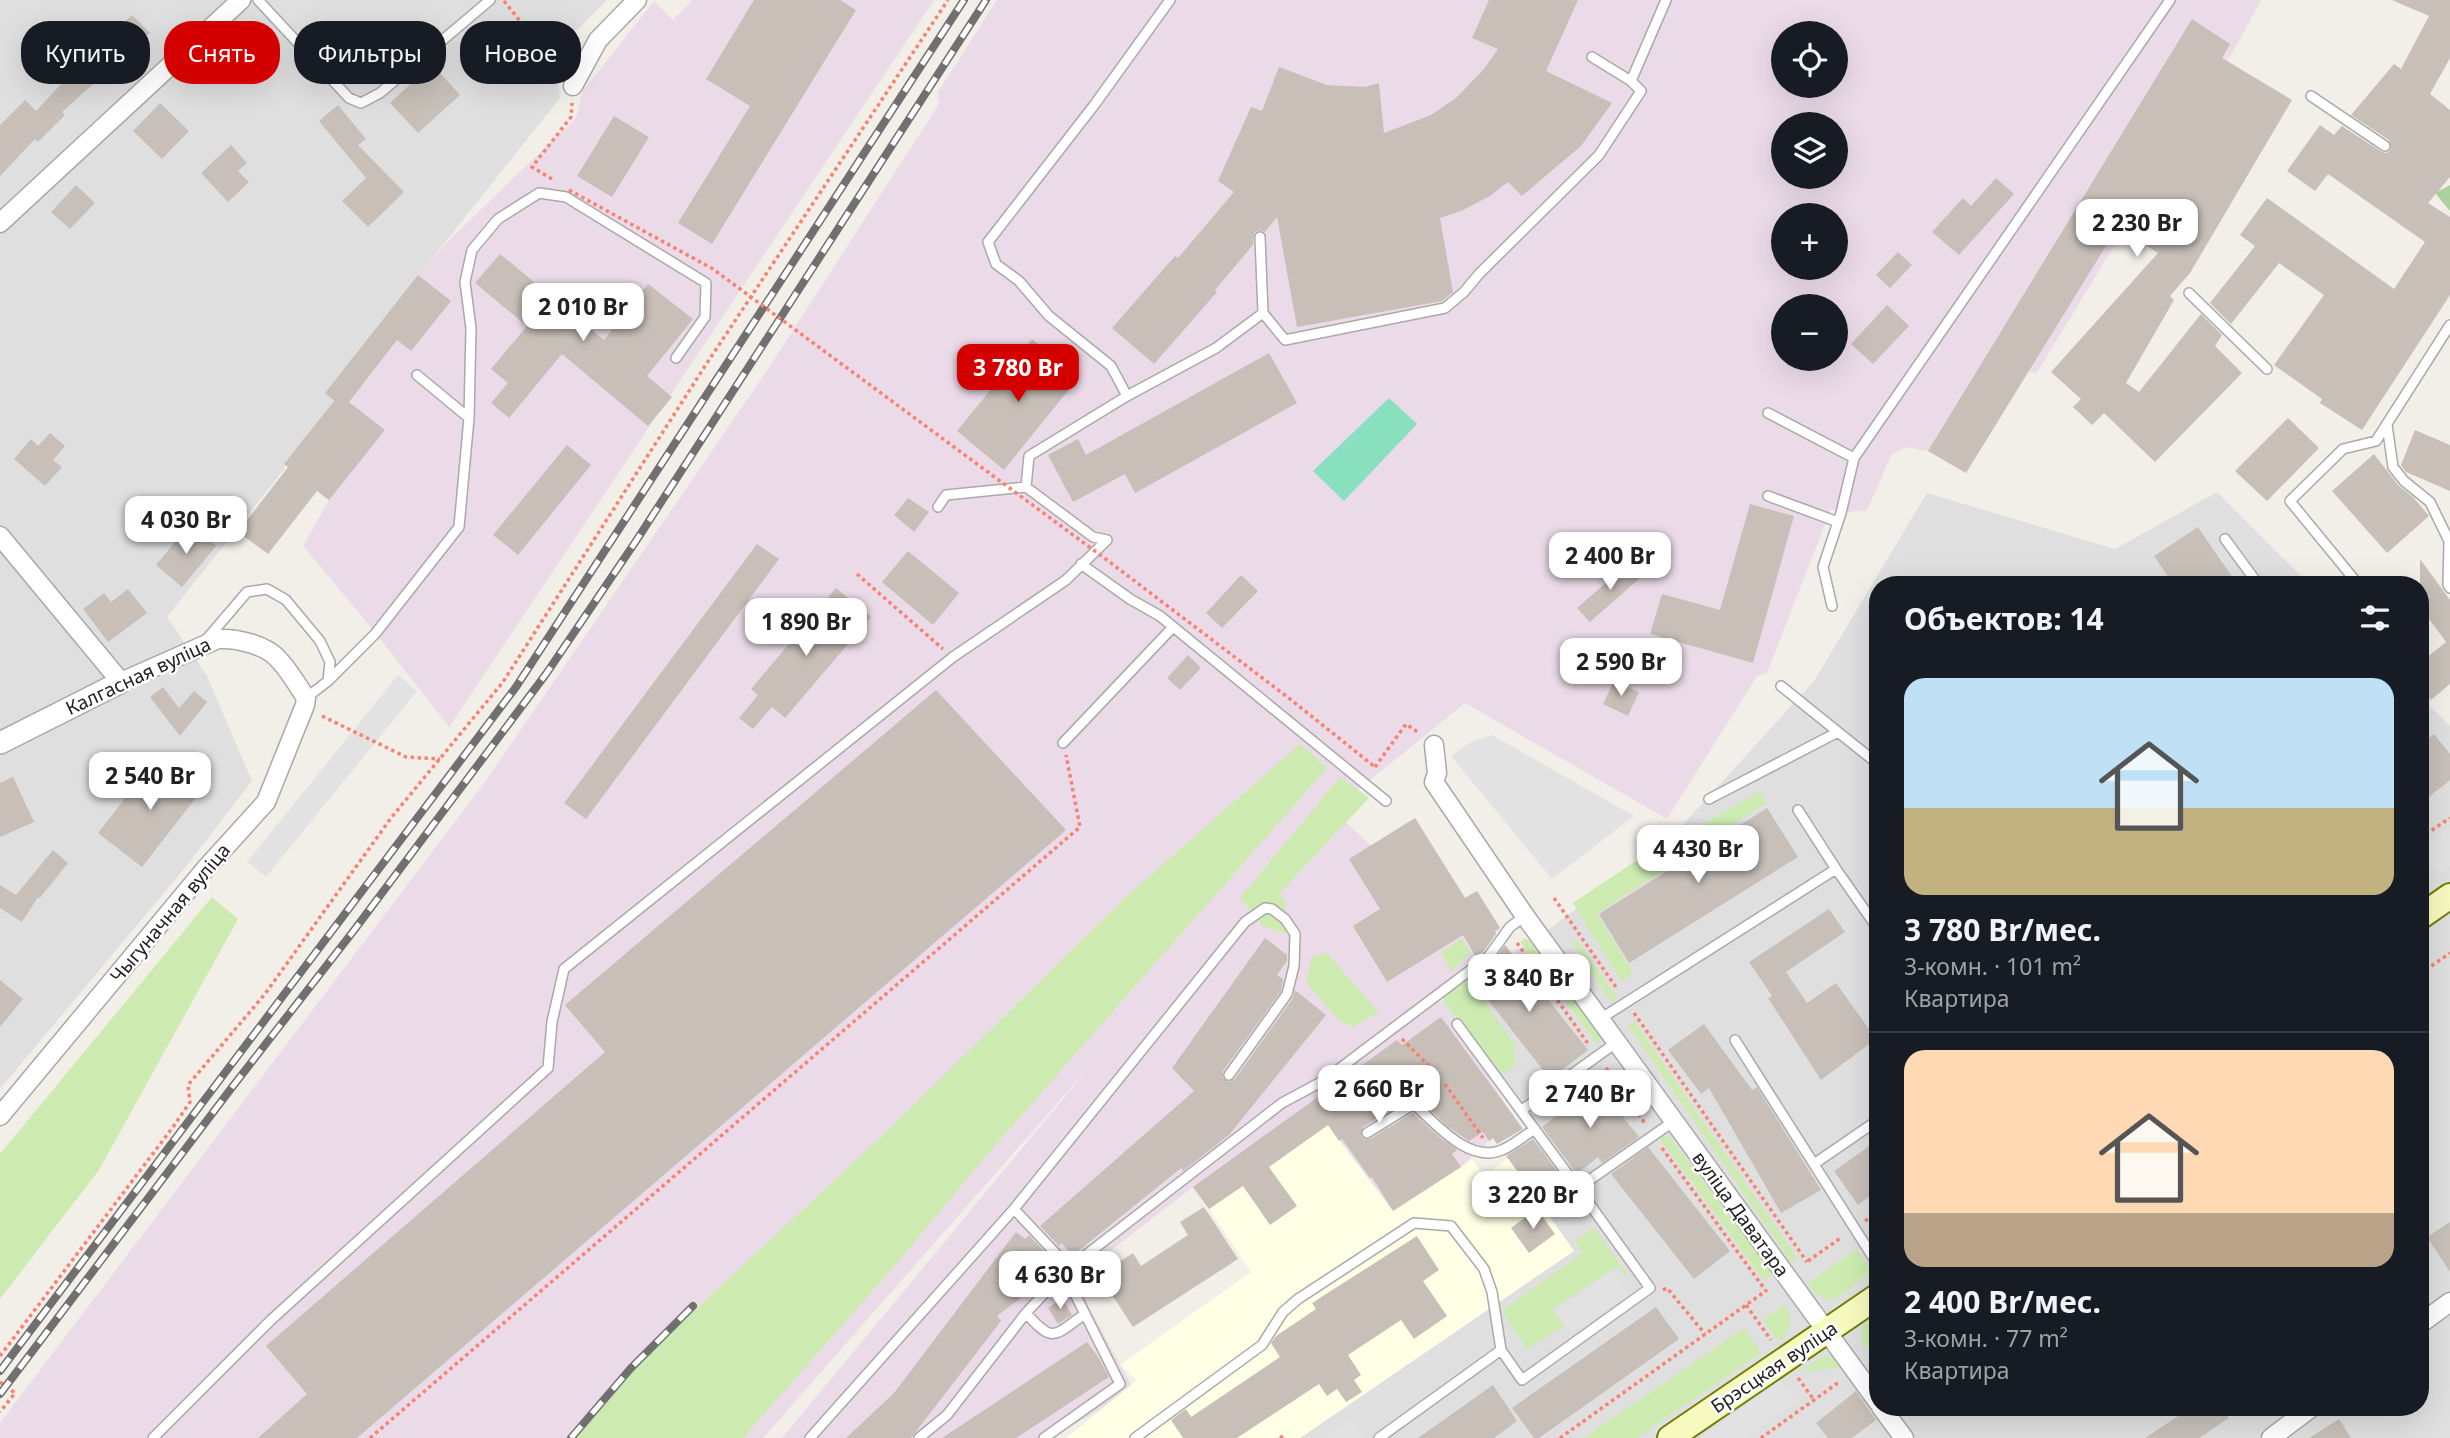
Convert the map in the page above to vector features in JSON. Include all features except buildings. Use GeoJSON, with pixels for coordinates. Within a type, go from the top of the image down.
{"type":"FeatureCollection","features":[{"type":"Feature","properties":{"kind":"main road"},"geometry":{"type":"LineString","coordinates":[[2429,911],[2450,896]]}},
{"type":"Feature","properties":{"kind":"main road","name":"Брэсцкая вуліца"},"geometry":{"type":"LineString","coordinates":[[1670,1438],[1869,1302]]}},
{"type":"Feature","properties":{"kind":"street"},"geometry":{"type":"LineString","coordinates":[[0,223],[241,0]]}},
{"type":"Feature","properties":{"kind":"street"},"geometry":{"type":"LineString","coordinates":[[573,86],[598,40],[637,0]]}},
{"type":"Feature","properties":{"kind":"street"},"geometry":{"type":"LineString","coordinates":[[0,536],[121,682]]}},
{"type":"Feature","properties":{"kind":"street","name":"Калгасная вуліца"},"geometry":{"type":"LineString","coordinates":[[0,743],[121,682],[219,639],[233,638],[260,648],[279,659],[306,701]]}},
{"type":"Feature","properties":{"kind":"street","name":"Чыгуначная вуліца"},"geometry":{"type":"LineString","coordinates":[[0,1116],[206,867],[266,802],[306,701]]}},
{"type":"Feature","properties":{"kind":"street","name":"вуліца Даватара"},"geometry":{"type":"LineString","coordinates":[[1434,745],[1437,773],[1434,782],[1525,916],[1869,1390]]}},
{"type":"Feature","properties":{"kind":"street"},"geometry":{"type":"LineString","coordinates":[[2429,1317],[2450,1302]]}},
{"type":"Feature","properties":{"kind":"street"},"geometry":{"type":"LineString","coordinates":[[1888,1416],[1904,1438]]}},
{"type":"Feature","properties":{"kind":"street"},"geometry":{"type":"LineString","coordinates":[[2271,1438],[2300,1416]]}},
{"type":"Feature","properties":{"kind":"lane"},"geometry":{"type":"LineString","coordinates":[[258,0],[349,98],[361,103],[380,93],[489,0]]}},
{"type":"Feature","properties":{"kind":"lane"},"geometry":{"type":"LineString","coordinates":[[1127,396],[1111,366],[1049,316],[1019,281],[996,264],[988,242],[1095,104],[1170,0]]}},
{"type":"Feature","properties":{"kind":"lane"},"geometry":{"type":"LineString","coordinates":[[1630,80],[1666,0]]}},
{"type":"Feature","properties":{"kind":"lane"},"geometry":{"type":"LineString","coordinates":[[1832,606],[1823,567],[1838,522],[1854,457],[2170,0]]}},
{"type":"Feature","properties":{"kind":"lane"},"geometry":{"type":"LineString","coordinates":[[1260,237],[1263,313],[1285,340],[1445,308],[1599,155],[1641,91],[1630,80],[1592,57]]}},
{"type":"Feature","properties":{"kind":"lane"},"geometry":{"type":"LineString","coordinates":[[2311,96],[2385,146]]}},
{"type":"Feature","properties":{"kind":"lane"},"geometry":{"type":"LineString","coordinates":[[306,701],[375,634],[459,527],[469,418],[471,328],[465,282],[472,250],[498,219],[539,193],[566,197],[706,283],[705,317],[676,358]]}},
{"type":"Feature","properties":{"kind":"lane"},"geometry":{"type":"LineString","coordinates":[[2189,293],[2267,369]]}},
{"type":"Feature","properties":{"kind":"lane"},"geometry":{"type":"LineString","coordinates":[[1026,487],[1029,456],[1127,396],[1216,348],[1263,313]]}},
{"type":"Feature","properties":{"kind":"lane"},"geometry":{"type":"LineString","coordinates":[[2351,576],[2290,501],[2343,449],[2376,441],[2446,336],[2450,325]]}},
{"type":"Feature","properties":{"kind":"lane"},"geometry":{"type":"LineString","coordinates":[[417,375],[469,418]]}},
{"type":"Feature","properties":{"kind":"lane"},"geometry":{"type":"LineString","coordinates":[[1768,413],[1854,457]]}},
{"type":"Feature","properties":{"kind":"lane"},"geometry":{"type":"LineString","coordinates":[[2387,425],[2393,467],[2404,481],[2430,502],[2449,541],[2447,562],[2450,588]]}},
{"type":"Feature","properties":{"kind":"lane"},"geometry":{"type":"LineString","coordinates":[[153,1438],[271,1320],[548,1068],[552,1022],[564,969],[953,657],[1066,580],[1107,540],[1093,537],[1026,487],[946,495],[938,507]]}},
{"type":"Feature","properties":{"kind":"lane"},"geometry":{"type":"LineString","coordinates":[[1768,496],[1838,522]]}},
{"type":"Feature","properties":{"kind":"lane"},"geometry":{"type":"LineString","coordinates":[[2225,539],[2252,576]]}},
{"type":"Feature","properties":{"kind":"lane"},"geometry":{"type":"LineString","coordinates":[[1081,564],[1174,627],[1386,801]]}},
{"type":"Feature","properties":{"kind":"lane"},"geometry":{"type":"LineString","coordinates":[[200,647],[247,592],[267,589],[286,600],[320,642],[330,663],[328,681]]}},
{"type":"Feature","properties":{"kind":"lane"},"geometry":{"type":"LineString","coordinates":[[1063,743],[1174,627]]}},
{"type":"Feature","properties":{"kind":"lane"},"geometry":{"type":"LineString","coordinates":[[1781,686],[1869,757]]}},
{"type":"Feature","properties":{"kind":"lane"},"geometry":{"type":"LineString","coordinates":[[1709,799],[1838,732]]}},
{"type":"Feature","properties":{"kind":"lane"},"geometry":{"type":"LineString","coordinates":[[1798,810],[1869,916]]}},
{"type":"Feature","properties":{"kind":"lane"},"geometry":{"type":"LineString","coordinates":[[1600,1019],[1836,869]]}},
{"type":"Feature","properties":{"kind":"lane"},"geometry":{"type":"LineString","coordinates":[[810,1438],[1014,1209],[1245,922],[1265,908],[1272,909],[1285,919],[1296,934],[1294,966],[1287,994],[1229,1075]]}},
{"type":"Feature","properties":{"kind":"lane"},"geometry":{"type":"LineString","coordinates":[[919,1438],[947,1415],[1026,1313],[1064,1272],[1282,1103],[1323,1081],[1489,956],[1510,927],[1525,916]]}},
{"type":"Feature","properties":{"kind":"lane"},"geometry":{"type":"LineString","coordinates":[[1135,1438],[1262,1345],[1283,1312],[1298,1299],[1414,1223],[1451,1226],[1483,1269],[1492,1292],[1500,1350],[1522,1380],[1650,1289],[1457,1024]]}},
{"type":"Feature","properties":{"kind":"lane"},"geometry":{"type":"LineString","coordinates":[[1735,1040],[1869,1251]]}},
{"type":"Feature","properties":{"kind":"lane"},"geometry":{"type":"LineString","coordinates":[[1522,1110],[1617,1042]]}},
{"type":"Feature","properties":{"kind":"lane"},"geometry":{"type":"LineString","coordinates":[[1367,1133],[1414,1104],[1431,1082]]}},
{"type":"Feature","properties":{"kind":"lane"},"geometry":{"type":"LineString","coordinates":[[1414,1104],[1455,1142],[1478,1150],[1501,1151],[1535,1129]]}},
{"type":"Feature","properties":{"kind":"lane"},"geometry":{"type":"LineString","coordinates":[[1578,1188],[1674,1121]]}},
{"type":"Feature","properties":{"kind":"lane"},"geometry":{"type":"LineString","coordinates":[[1814,1164],[1869,1126]]}},
{"type":"Feature","properties":{"kind":"lane"},"geometry":{"type":"LineString","coordinates":[[1014,1209],[1062,1260],[1064,1272],[1119,1384],[1044,1438]]}},
{"type":"Feature","properties":{"kind":"lane"},"geometry":{"type":"LineString","coordinates":[[1026,1313],[1043,1333],[1050,1335],[1056,1334],[1085,1314]]}},
{"type":"Feature","properties":{"kind":"lane"},"geometry":{"type":"LineString","coordinates":[[1379,1438],[1500,1350]]}},
{"type":"Feature","properties":{"kind":"path"},"geometry":{"type":"LineString","coordinates":[[504,0],[542,51],[573,86],[570,117],[532,167],[713,269],[1107,560],[1375,767],[1406,724],[1434,745]]}},
{"type":"Feature","properties":{"kind":"path"},"geometry":{"type":"LineString","coordinates":[[0,1356],[173,1127],[190,1102],[188,1085],[265,993],[391,818],[503,682],[707,363],[948,0]]}},
{"type":"Feature","properties":{"kind":"path"},"geometry":{"type":"LineString","coordinates":[[857,574],[953,657]]}},
{"type":"Feature","properties":{"kind":"path"},"geometry":{"type":"LineString","coordinates":[[306,701],[330,722],[359,733],[406,757],[440,759]]}},
{"type":"Feature","properties":{"kind":"path"},"geometry":{"type":"LineString","coordinates":[[370,1438],[1080,827],[1063,743]]}},
{"type":"Feature","properties":{"kind":"path"},"geometry":{"type":"LineString","coordinates":[[2429,832],[2450,818]]}},
{"type":"Feature","properties":{"kind":"path"},"geometry":{"type":"LineString","coordinates":[[1554,898],[1807,1262]]}},
{"type":"Feature","properties":{"kind":"path"},"geometry":{"type":"LineString","coordinates":[[2429,968],[2450,953]]}},
{"type":"Feature","properties":{"kind":"path"},"geometry":{"type":"LineString","coordinates":[[1560,1438],[1869,1218]]}},
{"type":"Feature","properties":{"kind":"path"},"geometry":{"type":"LineString","coordinates":[[1761,1438],[1854,1371]]}},
{"type":"Feature","properties":{"kind":"path"},"geometry":{"type":"LineString","coordinates":[[0,1382],[15,1393],[0,1412]]}},
{"type":"Feature","properties":{"kind":"shaded area"},"geometry":{"type":"Polygon","coordinates":[[[0,0],[607,0],[581,26],[581,21],[460,21],[460,84],[558,84],[560,98],[325,393],[334,401],[285,464],[285,468],[167,617],[207,676],[252,781],[188,864],[0,1089],[0,0]]]}},
{"type":"Feature","properties":{"kind":"shaded area"},"geometry":{"type":"Polygon","coordinates":[[[692,0],[934,0],[449,727],[303,546],[329,500],[284,464],[334,401],[325,393],[418,275],[450,239],[576,118],[583,91],[654,1],[673,20],[692,0]]]}},
{"type":"Feature","properties":{"kind":"shaded area"},"geometry":{"type":"Polygon","coordinates":[[[997,0],[2261,0],[2238,43],[2036,374],[2028,371],[1966,473],[1928,451],[1906,447],[1892,454],[1867,510],[1841,513],[1831,509],[1767,673],[1757,676],[1667,819],[1465,703],[1333,810],[1371,846],[1415,818],[1465,898],[1477,891],[1500,928],[1451,980],[1434,993],[1517,1121],[1489,1141],[1461,1167],[1393,1211],[1328,1126],[1209,1209],[1193,1187],[1074,1279],[1134,1390],[1051,1438],[782,1438],[1097,1058],[763,1438],[0,1438],[0,1423],[485,782],[766,372],[939,104],[938,92],[997,0]]]}},
{"type":"Feature","properties":{"kind":"shaded area"},"geometry":{"type":"Polygon","coordinates":[[[2217,492],[2301,576],[1877,576],[1927,493],[2115,549],[2217,492]]]}},
{"type":"Feature","properties":{"kind":"shaded area"},"geometry":{"type":"Polygon","coordinates":[[[1869,589],[1869,1416],[2429,1416],[2429,705],[2450,726],[2450,1438],[1300,1438],[1573,1251],[1508,1158],[1537,1142],[1440,1002],[1553,926],[1668,841],[1814,681],[1869,589]]]}},
{"type":"Feature","properties":{"kind":"shaded area"},"geometry":{"type":"Polygon","coordinates":[[[398,675],[417,691],[266,877],[247,862],[398,675]]]}},
{"type":"Feature","properties":{"kind":"shaded area"},"geometry":{"type":"Polygon","coordinates":[[[1492,735],[1634,816],[1552,879],[1451,756],[1471,742],[1492,735]]]}},
{"type":"Feature","properties":{"kind":"shaded area"},"geometry":{"type":"Polygon","coordinates":[[[2450,827],[2450,866],[2438,875],[2429,862],[2429,842],[2450,827]]]}},
{"type":"Feature","properties":{"kind":"shaded area"},"geometry":{"type":"Polygon","coordinates":[[[1328,1125],[1393,1211],[1472,1160],[1485,1176],[1508,1158],[1574,1251],[1300,1438],[1066,1438],[1137,1380],[1120,1365],[1251,1272],[1209,1209],[1328,1125]]]}},
{"type":"Feature","properties":{"kind":"shaded area"},"geometry":{"type":"Polygon","coordinates":[[[1612,1271],[1628,1294],[1572,1333],[1556,1311],[1612,1271]]]}},
{"type":"Feature","properties":{"kind":"shaded area"},"geometry":{"type":"Polygon","coordinates":[[[1780,1381],[1795,1402],[1745,1438],[1700,1438],[1780,1381]]]}},
{"type":"Feature","properties":{"kind":"shaded area"},"geometry":{"type":"Polygon","coordinates":[[[1351,1419],[1365,1438],[1324,1438],[1351,1419]]]}},
{"type":"Feature","properties":{"kind":"green space"},"geometry":{"type":"Polygon","coordinates":[[[2450,185],[2450,211],[2435,193],[2450,185]]]}},
{"type":"Feature","properties":{"kind":"green space"},"geometry":{"type":"Polygon","coordinates":[[[1389,398],[1417,424],[1344,501],[1313,471],[1389,398]]]}},
{"type":"Feature","properties":{"kind":"green space"},"geometry":{"type":"Polygon","coordinates":[[[1300,744],[1327,768],[986,1156],[898,1262],[743,1438],[575,1438],[653,1349],[882,1136],[1129,894],[1300,744]]]}},
{"type":"Feature","properties":{"kind":"green space"},"geometry":{"type":"Polygon","coordinates":[[[1340,777],[1369,798],[1280,893],[1285,902],[1286,934],[1263,926],[1240,898],[1340,777]]]}},
{"type":"Feature","properties":{"kind":"green space"},"geometry":{"type":"Polygon","coordinates":[[[1760,791],[1767,803],[1696,847],[1688,833],[1760,791]]]}},
{"type":"Feature","properties":{"kind":"green space"},"geometry":{"type":"Polygon","coordinates":[[[1664,842],[1674,863],[1597,914],[1633,973],[1621,981],[1573,903],[1664,842]]]}},
{"type":"Feature","properties":{"kind":"green space"},"geometry":{"type":"Polygon","coordinates":[[[212,897],[238,919],[99,1170],[0,1299],[0,1154],[212,897]]]}},
{"type":"Feature","properties":{"kind":"green space"},"geometry":{"type":"Polygon","coordinates":[[[1524,938],[1530,941],[1603,1039],[1597,1043],[1520,942],[1524,938]]]}},
{"type":"Feature","properties":{"kind":"green space"},"geometry":{"type":"Polygon","coordinates":[[[1462,939],[1471,952],[1451,972],[1441,952],[1462,939]]]}},
{"type":"Feature","properties":{"kind":"green space"},"geometry":{"type":"Polygon","coordinates":[[[1577,940],[1618,999],[1611,1002],[1572,943],[1577,940]]]}},
{"type":"Feature","properties":{"kind":"green space"},"geometry":{"type":"Polygon","coordinates":[[[1326,952],[1379,1012],[1353,1027],[1338,1020],[1307,983],[1311,958],[1326,952]]]}},
{"type":"Feature","properties":{"kind":"green space"},"geometry":{"type":"Polygon","coordinates":[[[1466,982],[1515,1044],[1515,1065],[1503,1075],[1446,1004],[1442,995],[1466,982]]]}},
{"type":"Feature","properties":{"kind":"green space"},"geometry":{"type":"Polygon","coordinates":[[[1634,1021],[1797,1258],[1791,1262],[1628,1025],[1634,1021]]]}},
{"type":"Feature","properties":{"kind":"green space"},"geometry":{"type":"Polygon","coordinates":[[[1659,1137],[1670,1137],[1773,1274],[1764,1281],[1659,1137]]]}},
{"type":"Feature","properties":{"kind":"green space"},"geometry":{"type":"Polygon","coordinates":[[[1594,1228],[1627,1273],[1626,1277],[1617,1266],[1553,1309],[1564,1326],[1527,1349],[1502,1311],[1582,1253],[1575,1240],[1594,1228]]]}},
{"type":"Feature","properties":{"kind":"green space"},"geometry":{"type":"Polygon","coordinates":[[[1856,1249],[1869,1267],[1869,1273],[1839,1297],[1829,1300],[1817,1295],[1808,1284],[1856,1249]]]}},
{"type":"Feature","properties":{"kind":"green space"},"geometry":{"type":"Polygon","coordinates":[[[1784,1305],[1790,1322],[1785,1335],[1778,1341],[1763,1320],[1784,1305]]]}},
{"type":"Feature","properties":{"kind":"green space"},"geometry":{"type":"Polygon","coordinates":[[[1869,1321],[1869,1347],[1864,1347],[1861,1340],[1862,1326],[1869,1321]]]}},
{"type":"Feature","properties":{"kind":"green space"},"geometry":{"type":"Polygon","coordinates":[[[1744,1328],[1761,1353],[1637,1438],[1584,1438],[1744,1328]]]}},
{"type":"Feature","properties":{"kind":"green space"},"geometry":{"type":"Polygon","coordinates":[[[1825,1356],[1838,1359],[1843,1367],[1801,1372],[1813,1362],[1825,1356]]]}},
{"type":"Feature","properties":{"kind":"railway"},"geometry":{"type":"LineString","coordinates":[[0,1371],[516,687],[964,0]]}},
{"type":"Feature","properties":{"kind":"railway"},"geometry":{"type":"LineString","coordinates":[[0,1394],[546,674],[636,541],[986,0]]}},
{"type":"Feature","properties":{"kind":"railway"},"geometry":{"type":"LineString","coordinates":[[571,1438],[631,1368],[693,1306]]}}]}
